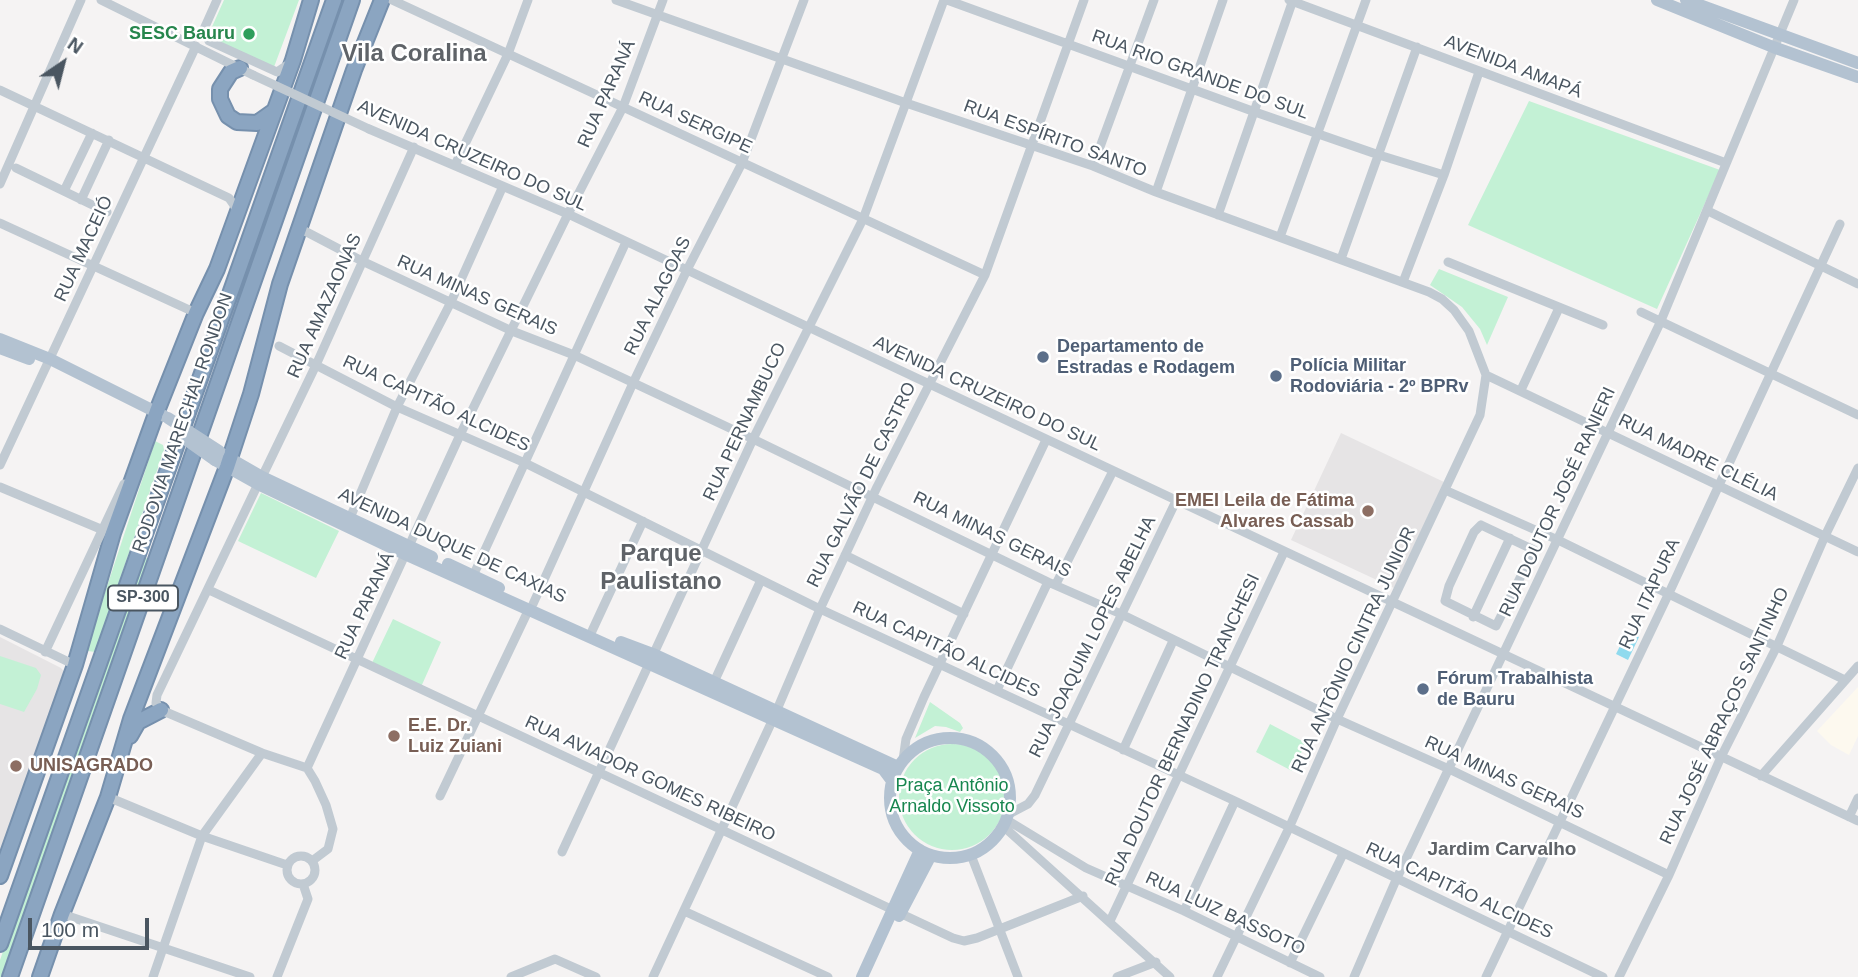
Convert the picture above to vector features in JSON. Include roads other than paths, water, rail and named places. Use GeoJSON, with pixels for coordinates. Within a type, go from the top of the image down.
{"type":"FeatureCollection","features":[{"type":"Feature","properties":{"kind":"highway"},"geometry":{"type":"LineString","coordinates":[[0,876],[75,665],[113,533],[161,418],[196,313],[217,270],[293,60],[311,0]]}},
{"type":"Feature","properties":{"kind":"highway","name":"RODOVIA MARECHAL RONDON"},"geometry":{"type":"LineString","coordinates":[[0,944],[314,57],[331,0]]}},
{"type":"Feature","properties":{"kind":"highway","name":"RODOVIA MARECHAL RONDON"},"geometry":{"type":"LineString","coordinates":[[10,977],[352,0]]}},
{"type":"Feature","properties":{"kind":"highway"},"geometry":{"type":"LineString","coordinates":[[40,977],[108,797],[131,719],[223,459],[251,394],[280,284],[354,70],[382,0]]}},
{"type":"Feature","properties":{"kind":"highway"},"geometry":{"type":"LineString","coordinates":[[246,71],[231,72],[220,89],[222,108],[237,122],[257,123],[275,110]]}},
{"type":"Feature","properties":{"kind":"highway"},"geometry":{"type":"LineString","coordinates":[[120,752],[138,722],[160,710]]}},
{"type":"Feature","properties":{"kind":"main road"},"geometry":{"type":"LineString","coordinates":[[1657,0],[1775,41],[1858,63]]}},
{"type":"Feature","properties":{"kind":"main road"},"geometry":{"type":"LineString","coordinates":[[1686,0],[1858,77]]}},
{"type":"Feature","properties":{"kind":"main road","name":"AVENIDA DUQUE DE CAXIAS"},"geometry":{"type":"LineString","coordinates":[[0,339],[161,418],[260,480],[531,608],[714,682],[883,769],[892,781]]}},
{"type":"Feature","properties":{"kind":"main road","name":"AVENIDA DUQUE DE CAXIAS"},"geometry":{"type":"LineString","coordinates":[[0,348],[48,363]]}},
{"type":"Feature","properties":{"kind":"main road","name":"AVENIDA DUQUE DE CAXIAS"},"geometry":{"type":"LineString","coordinates":[[260,480],[349,518],[408,551],[473,576],[531,608],[592,631],[775,715],[900,763]]}},
{"type":"Feature","properties":{"kind":"main road"},"geometry":{"type":"LineString","coordinates":[[945,737],[962,738],[978,744],[996,760],[1008,781],[1011,798],[1006,820],[998,835],[986,847],[958,858],[926,852],[904,836],[896,824],[890,795],[892,781],[900,763],[915,749],[929,741],[945,737]]}},
{"type":"Feature","properties":{"kind":"main road"},"geometry":{"type":"LineString","coordinates":[[862,977],[926,852]]}},
{"type":"Feature","properties":{"kind":"main road"},"geometry":{"type":"LineString","coordinates":[[871,977],[896,912]]}},
{"type":"Feature","properties":{"kind":"street"},"geometry":{"type":"LineString","coordinates":[[0,184],[80,0]]}},
{"type":"Feature","properties":{"kind":"street","name":"AVENIDA CRUZEIRO DO SUL"},"geometry":{"type":"LineString","coordinates":[[101,0],[369,129],[568,214],[1854,819]]}},
{"type":"Feature","properties":{"kind":"street"},"geometry":{"type":"LineString","coordinates":[[217,0],[204,29],[209,41],[277,72],[293,60]]}},
{"type":"Feature","properties":{"kind":"street","name":"RUA SERGIPE"},"geometry":{"type":"LineString","coordinates":[[392,0],[985,275]]}},
{"type":"Feature","properties":{"kind":"street"},"geometry":{"type":"LineString","coordinates":[[455,165],[508,54],[528,0]]}},
{"type":"Feature","properties":{"kind":"street","name":"RUA ESPÍRITO SANTO"},"geometry":{"type":"LineString","coordinates":[[616,0],[1093,166],[1156,192],[1403,282],[1443,299],[1469,331]]}},
{"type":"Feature","properties":{"kind":"street","name":"RUA PARANÁ"},"geometry":{"type":"LineString","coordinates":[[307,768],[460,435],[623,107],[663,0]]}},
{"type":"Feature","properties":{"kind":"street","name":"RUA ALAGOAS"},"geometry":{"type":"LineString","coordinates":[[440,796],[531,608],[633,383],[742,163],[804,0]]}},
{"type":"Feature","properties":{"kind":"street","name":"RUA RIO GRANDE DO SUL"},"geometry":{"type":"LineString","coordinates":[[946,0],[1255,112],[1444,175]]}},
{"type":"Feature","properties":{"kind":"street","name":"RUA PERNAMBUCO"},"geometry":{"type":"LineString","coordinates":[[562,852],[753,439],[863,219],[946,0]]}},
{"type":"Feature","properties":{"kind":"street","name":"RUA GALVÃO DE CASTRO"},"geometry":{"type":"LineString","coordinates":[[653,977],[775,715],[873,495],[985,275],[1084,0]]}},
{"type":"Feature","properties":{"kind":"street"},"geometry":{"type":"LineString","coordinates":[[1093,166],[1154,0]]}},
{"type":"Feature","properties":{"kind":"street"},"geometry":{"type":"LineString","coordinates":[[1156,192],[1223,0]]}},
{"type":"Feature","properties":{"kind":"street"},"geometry":{"type":"LineString","coordinates":[[1218,215],[1292,0]]}},
{"type":"Feature","properties":{"kind":"street","name":"AVENIDA AMAPÁ"},"geometry":{"type":"LineString","coordinates":[[1292,0],[1727,163]]}},
{"type":"Feature","properties":{"kind":"street"},"geometry":{"type":"LineString","coordinates":[[1280,237],[1366,0]]}},
{"type":"Feature","properties":{"kind":"street","name":"RUA DOUTOR JOSÉ RANIERI"},"geometry":{"type":"LineString","coordinates":[[1354,977],[1396,880],[1660,323],[1794,0]]}},
{"type":"Feature","properties":{"kind":"street","name":"RUA MACEIÓ"},"geometry":{"type":"LineString","coordinates":[[0,465],[197,46]]}},
{"type":"Feature","properties":{"kind":"street"},"geometry":{"type":"LineString","coordinates":[[1341,259],[1417,47]]}},
{"type":"Feature","properties":{"kind":"street"},"geometry":{"type":"LineString","coordinates":[[1403,282],[1444,175],[1479,72]]}},
{"type":"Feature","properties":{"kind":"street"},"geometry":{"type":"LineString","coordinates":[[0,90],[229,198],[238,211]]}},
{"type":"Feature","properties":{"kind":"street"},"geometry":{"type":"LineString","coordinates":[[64,191],[92,133]]}},
{"type":"Feature","properties":{"kind":"street"},"geometry":{"type":"LineString","coordinates":[[81,200],[109,140]]}},
{"type":"Feature","properties":{"kind":"street","name":"RUA AMAZAONAS"},"geometry":{"type":"LineString","coordinates":[[160,710],[156,703],[157,695],[316,365],[414,148]]}},
{"type":"Feature","properties":{"kind":"street"},"geometry":{"type":"LineString","coordinates":[[77,163],[94,172]]}},
{"type":"Feature","properties":{"kind":"street"},"geometry":{"type":"LineString","coordinates":[[16,168],[107,212]]}},
{"type":"Feature","properties":{"kind":"street"},"geometry":{"type":"LineString","coordinates":[[349,518],[397,407],[451,302],[503,186]]}},
{"type":"Feature","properties":{"kind":"street"},"geometry":{"type":"LineString","coordinates":[[1708,211],[1858,284]]}},
{"type":"Feature","properties":{"kind":"street"},"geometry":{"type":"LineString","coordinates":[[0,223],[196,313]]}},
{"type":"Feature","properties":{"kind":"street","name":"RUA ITAPURA"},"geometry":{"type":"LineString","coordinates":[[1486,977],[1669,593],[1839,224]]}},
{"type":"Feature","properties":{"kind":"street","name":"RUA MINAS GERAIS"},"geometry":{"type":"LineString","coordinates":[[299,228],[362,261],[512,331],[574,355],[873,495],[1173,641],[1669,875]]}},
{"type":"Feature","properties":{"kind":"street"},"geometry":{"type":"LineString","coordinates":[[473,576],[626,242]]}},
{"type":"Feature","properties":{"kind":"street"},"geometry":{"type":"LineString","coordinates":[[1448,262],[1603,325]]}},
{"type":"Feature","properties":{"kind":"street"},"geometry":{"type":"LineString","coordinates":[[1521,390],[1559,308]]}},
{"type":"Feature","properties":{"kind":"street"},"geometry":{"type":"LineString","coordinates":[[1641,312],[1858,415]]}},
{"type":"Feature","properties":{"kind":"street","name":"RUA ANTÔNIO CINTRA JUNIOR"},"geometry":{"type":"LineString","coordinates":[[1217,977],[1480,415],[1486,375],[1469,331]]}},
{"type":"Feature","properties":{"kind":"street","name":"RUA CAPITÃO ALCIDES"},"geometry":{"type":"LineString","coordinates":[[279,346],[397,407],[525,463],[704,549],[820,609],[1236,801],[1603,977]]}},
{"type":"Feature","properties":{"kind":"street","name":"RUA MADRE CLÉLIA"},"geometry":{"type":"LineString","coordinates":[[1486,375],[1858,552]]}},
{"type":"Feature","properties":{"kind":"street"},"geometry":{"type":"LineString","coordinates":[[45,652],[103,530],[161,418]]}},
{"type":"Feature","properties":{"kind":"street"},"geometry":{"type":"LineString","coordinates":[[900,763],[906,739],[939,665],[1046,440]]}},
{"type":"Feature","properties":{"kind":"street","name":"RUA JOSÉ ABRAÇOS SANTINHO"},"geometry":{"type":"LineString","coordinates":[[1619,977],[1669,875],[1721,757],[1777,646],[1858,468]]}},
{"type":"Feature","properties":{"kind":"street"},"geometry":{"type":"LineString","coordinates":[[997,690],[1113,471]]}},
{"type":"Feature","properties":{"kind":"street"},"geometry":{"type":"LineString","coordinates":[[0,488],[103,530]]}},
{"type":"Feature","properties":{"kind":"street"},"geometry":{"type":"LineString","coordinates":[[1445,490],[1558,540],[1845,680]]}},
{"type":"Feature","properties":{"kind":"street","name":"RUA JOAQUIM LOPES ABELHA"},"geometry":{"type":"LineString","coordinates":[[1006,820],[1032,800],[1176,501]]}},
{"type":"Feature","properties":{"kind":"street"},"geometry":{"type":"LineString","coordinates":[[1494,530],[1502,515]]}},
{"type":"Feature","properties":{"kind":"street"},"geometry":{"type":"LineString","coordinates":[[592,631],[643,521]]}},
{"type":"Feature","properties":{"kind":"street"},"geometry":{"type":"LineString","coordinates":[[1477,527],[1494,530],[1532,548],[1534,555],[1498,625],[1494,627],[1448,605],[1444,598],[1477,527]]}},
{"type":"Feature","properties":{"kind":"street"},"geometry":{"type":"LineString","coordinates":[[1473,617],[1510,538]]}},
{"type":"Feature","properties":{"kind":"street","name":"RUA DOUTOR BERNADINO TRANCHESI"},"geometry":{"type":"LineString","coordinates":[[1110,921],[1284,552]]}},
{"type":"Feature","properties":{"kind":"street"},"geometry":{"type":"LineString","coordinates":[[845,555],[964,614]]}},
{"type":"Feature","properties":{"kind":"street"},"geometry":{"type":"LineString","coordinates":[[714,682],[761,580]]}},
{"type":"Feature","properties":{"kind":"street","name":"RUA AVIADOR GOMES RIBEIRO"},"geometry":{"type":"LineString","coordinates":[[209,590],[896,912],[964,941],[1083,896]]}},
{"type":"Feature","properties":{"kind":"street"},"geometry":{"type":"LineString","coordinates":[[0,629],[75,665]]}},
{"type":"Feature","properties":{"kind":"street"},"geometry":{"type":"LineString","coordinates":[[1123,750],[1173,641]]}},
{"type":"Feature","properties":{"kind":"street"},"geometry":{"type":"LineString","coordinates":[[1761,776],[1858,666]]}},
{"type":"Feature","properties":{"kind":"street"},"geometry":{"type":"LineString","coordinates":[[160,710],[262,753],[307,768],[326,805],[333,829],[328,849],[312,861]]}},
{"type":"Feature","properties":{"kind":"street"},"geometry":{"type":"LineString","coordinates":[[153,977],[202,836],[262,753]]}},
{"type":"Feature","properties":{"kind":"street"},"geometry":{"type":"LineString","coordinates":[[108,797],[202,836],[287,865]]}},
{"type":"Feature","properties":{"kind":"street"},"geometry":{"type":"LineString","coordinates":[[1854,819],[1858,798]]}},
{"type":"Feature","properties":{"kind":"street"},"geometry":{"type":"LineString","coordinates":[[1184,911],[1236,801]]}},
{"type":"Feature","properties":{"kind":"street"},"geometry":{"type":"LineString","coordinates":[[1006,820],[1170,977]]}},
{"type":"Feature","properties":{"kind":"street","name":"RUA LUIZ BASSOTO"},"geometry":{"type":"LineString","coordinates":[[1006,820],[1061,855],[1320,977]]}},
{"type":"Feature","properties":{"kind":"street"},"geometry":{"type":"LineString","coordinates":[[1290,962],[1343,854]]}},
{"type":"Feature","properties":{"kind":"street"},"geometry":{"type":"LineString","coordinates":[[303,884],[291,880],[287,865],[299,855],[312,861]]}},
{"type":"Feature","properties":{"kind":"street"},"geometry":{"type":"LineString","coordinates":[[971,855],[1018,977]]}},
{"type":"Feature","properties":{"kind":"street"},"geometry":{"type":"LineString","coordinates":[[303,884],[314,875],[312,861]]}},
{"type":"Feature","properties":{"kind":"street"},"geometry":{"type":"LineString","coordinates":[[277,977],[308,899],[303,884]]}},
{"type":"Feature","properties":{"kind":"street"},"geometry":{"type":"LineString","coordinates":[[684,911],[828,977]]}},
{"type":"Feature","properties":{"kind":"street"},"geometry":{"type":"LineString","coordinates":[[62,914],[250,977]]}},
{"type":"Feature","properties":{"kind":"street"},"geometry":{"type":"LineString","coordinates":[[511,977],[555,960],[593,976]]}},
{"type":"Feature","properties":{"kind":"street"},"geometry":{"type":"LineString","coordinates":[[1117,977],[1156,962]]}},
{"type":"Feature","properties":{"kind":"water"},"geometry":{"type":"Polygon","coordinates":[[[1627,632],[1639,637],[1628,660],[1616,654],[1627,632]]]}},
{"type":"Feature","properties":{"kind":"place","name":"SESC Bauru"},"geometry":{"type":"Point","coordinates":[249,34]}},
{"type":"Feature","properties":{"kind":"place","name":"Departamento de Estradas e Rodagem"},"geometry":{"type":"Point","coordinates":[1043,357]}},
{"type":"Feature","properties":{"kind":"place","name":"Polícia Militar Rodoviária - 2º BPRv"},"geometry":{"type":"Point","coordinates":[1276,376]}},
{"type":"Feature","properties":{"kind":"place","name":"EMEI Leila de Fátima Alvares Cassab"},"geometry":{"type":"Point","coordinates":[1368,511]}},
{"type":"Feature","properties":{"kind":"place","name":"Fórum Trabalhista de Bauru"},"geometry":{"type":"Point","coordinates":[1423,689]}},
{"type":"Feature","properties":{"kind":"place","name":"E.E. Dr. Luiz Zuiani"},"geometry":{"type":"Point","coordinates":[394,736]}},
{"type":"Feature","properties":{"kind":"place","name":"UNISAGRADO"},"geometry":{"type":"Point","coordinates":[16,766]}},
{"type":"Feature","properties":{"kind":"district","name":"Vila Coralina"},"geometry":{"type":"Point","coordinates":[414,54]}},
{"type":"Feature","properties":{"kind":"district","name":"Parque Paulistano"},"geometry":{"type":"Point","coordinates":[661,568]}},
{"type":"Feature","properties":{"kind":"district","name":"Jardim Carvalho"},"geometry":{"type":"Point","coordinates":[1502,850]}},
{"type":"Feature","properties":{"kind":"park label","name":"Praça Antônio Arnaldo Vissoto"},"geometry":{"type":"Point","coordinates":[952,796]}}]}
